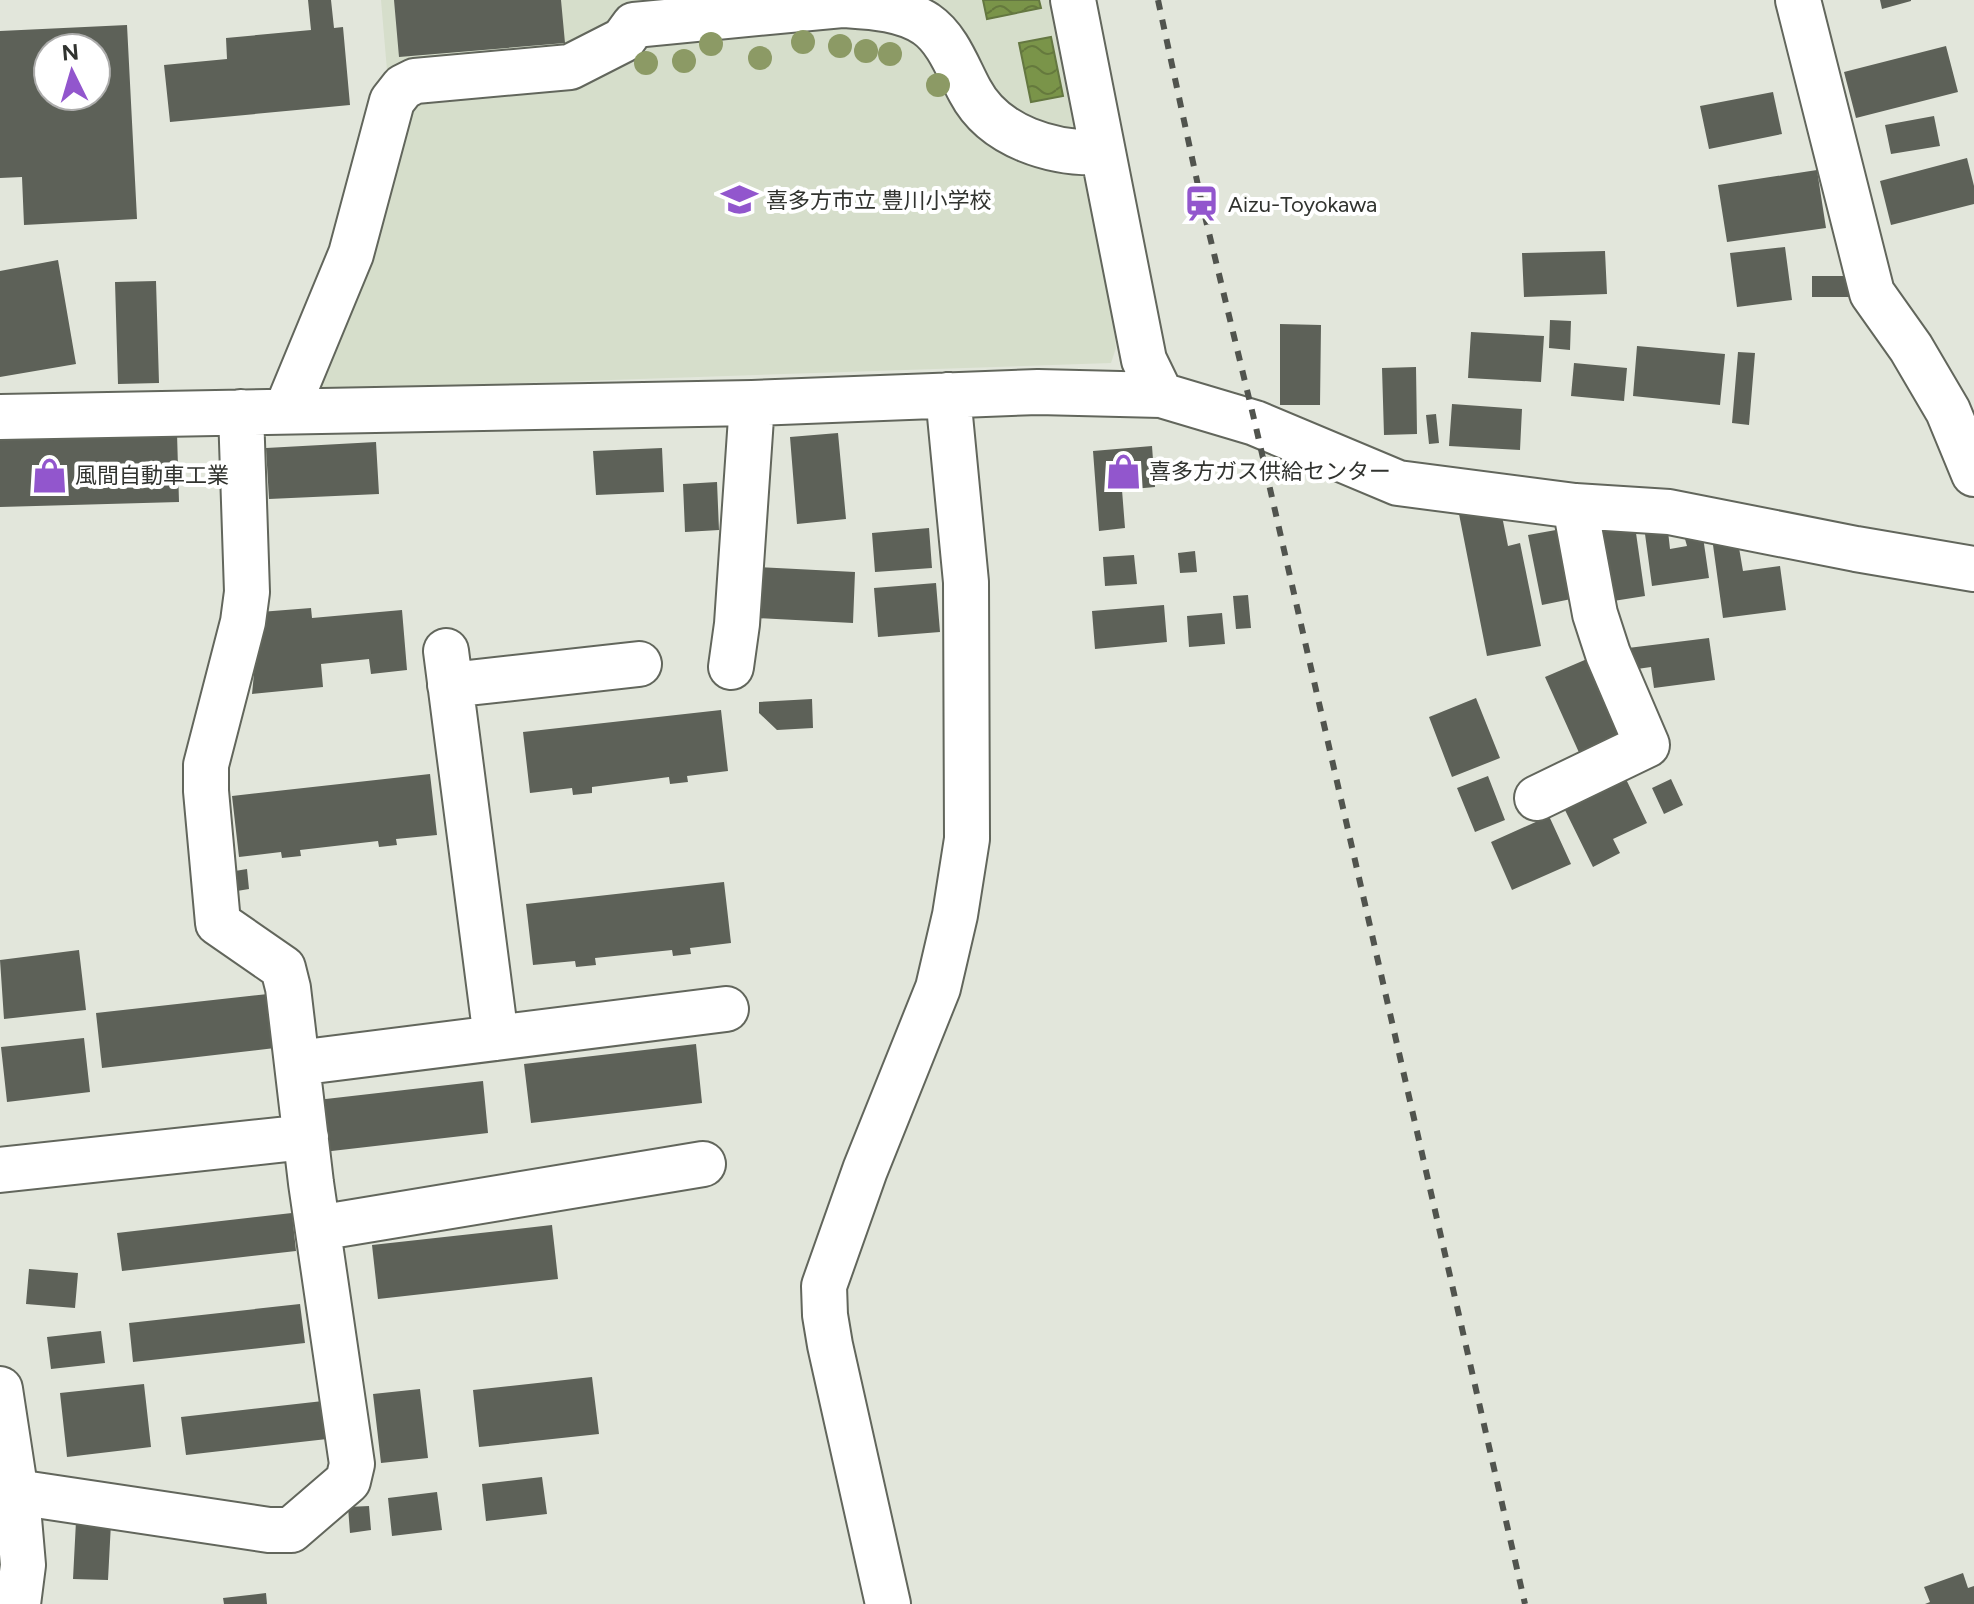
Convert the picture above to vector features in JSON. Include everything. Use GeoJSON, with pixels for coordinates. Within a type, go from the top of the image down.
{"type":"FeatureCollection","features":[{"type":"Feature","properties":{"kind":"street"},"geometry":{"type":"LineString","coordinates":[[1073,0],[1144,360],[1161,395]]}},
{"type":"Feature","properties":{"kind":"street"},"geometry":{"type":"LineString","coordinates":[[1798,0],[1872,293],[1911,348],[1948,411],[1974,474]]}},
{"type":"Feature","properties":{"kind":"street"},"geometry":{"type":"LineString","coordinates":[[286,411],[351,254],[392,101],[403,87],[415,81],[570,67],[623,40],[634,25],[842,5],[870,7],[895,11],[927,25],[949,50],[971,94],[984,112],[1013,132],[1040,146],[1075,154],[1103,152]]}},
{"type":"Feature","properties":{"kind":"street"},"geometry":{"type":"LineString","coordinates":[[0,417],[752,403],[1038,392],[1161,395],[1255,423],[1398,483],[1575,506],[1669,512],[1974,569]]}},
{"type":"Feature","properties":{"kind":"street"},"geometry":{"type":"LineString","coordinates":[[888,1604],[830,1345],[824,1286],[865,1170],[938,988],[955,915],[967,839],[966,582],[948,395]]}},
{"type":"Feature","properties":{"kind":"street"},"geometry":{"type":"LineString","coordinates":[[731,667],[737,624],[752,403]]}},
{"type":"Feature","properties":{"kind":"street"},"geometry":{"type":"LineString","coordinates":[[16,1492],[291,1530],[348,1481],[352,1464],[288,988],[283,968],[218,923],[206,791],[210,748],[243,622],[247,592],[241,412]]}},
{"type":"Feature","properties":{"kind":"street"},"geometry":{"type":"LineString","coordinates":[[1537,798],[1647,745],[1608,654],[1595,614],[1575,506]]}},
{"type":"Feature","properties":{"kind":"street"},"geometry":{"type":"LineString","coordinates":[[496,1038],[448,668],[639,664]]}},
{"type":"Feature","properties":{"kind":"street"},"geometry":{"type":"LineString","coordinates":[[297,1063],[726,1009]]}},
{"type":"Feature","properties":{"kind":"street"},"geometry":{"type":"LineString","coordinates":[[0,1170],[306,1137]]}},
{"type":"Feature","properties":{"kind":"street"},"geometry":{"type":"LineString","coordinates":[[318,1228],[703,1164]]}},
{"type":"Feature","properties":{"kind":"street"},"geometry":{"type":"LineString","coordinates":[[0,1389],[16,1492],[23,1565],[18,1604]]}},
{"type":"Feature","properties":{"kind":"shaded area","name":"喜多方市立 豊川小学校"},"geometry":{"type":"Polygon","coordinates":[[[381,0],[1059,0],[1113,319],[1116,348],[1111,363],[317,390],[395,164],[381,0]]]}},
{"type":"Feature","properties":{"kind":"water"},"geometry":{"type":"Polygon","coordinates":[[[983,0],[1039,0],[1041,8],[987,19],[983,0]]]}},
{"type":"Feature","properties":{"kind":"water"},"geometry":{"type":"Polygon","coordinates":[[[1051,37],[1063,96],[1031,102],[1019,43],[1051,37]]]}},
{"type":"Feature","properties":{"kind":"building"},"geometry":{"type":"Polygon","coordinates":[[[308,0],[331,0],[334,28],[343,27],[350,105],[170,122],[164,65],[227,59],[226,38],[311,30],[308,0]]]}},
{"type":"Feature","properties":{"kind":"building"},"geometry":{"type":"Polygon","coordinates":[[[394,0],[561,0],[565,43],[399,57],[394,0]]]}},
{"type":"Feature","properties":{"kind":"building"},"geometry":{"type":"Polygon","coordinates":[[[1880,0],[1911,0],[1911,1],[1882,9],[1880,0]]]}},
{"type":"Feature","properties":{"kind":"building"},"geometry":{"type":"Polygon","coordinates":[[[127,25],[137,219],[24,225],[22,177],[0,178],[0,31],[127,25]]]}},
{"type":"Feature","properties":{"kind":"building"},"geometry":{"type":"Polygon","coordinates":[[[1946,46],[1958,92],[1856,118],[1844,72],[1946,46]]]}},
{"type":"Feature","properties":{"kind":"building"},"geometry":{"type":"Polygon","coordinates":[[[1773,92],[1782,134],[1709,149],[1700,106],[1773,92]]]}},
{"type":"Feature","properties":{"kind":"building"},"geometry":{"type":"Polygon","coordinates":[[[1934,116],[1940,146],[1891,154],[1885,125],[1934,116]]]}},
{"type":"Feature","properties":{"kind":"building"},"geometry":{"type":"Polygon","coordinates":[[[1967,158],[1974,186],[1974,204],[1891,225],[1880,181],[1967,158]]]}},
{"type":"Feature","properties":{"kind":"building"},"geometry":{"type":"Polygon","coordinates":[[[1817,170],[1826,228],[1727,242],[1718,185],[1817,170]]]}},
{"type":"Feature","properties":{"kind":"building"},"geometry":{"type":"Polygon","coordinates":[[[1785,247],[1792,300],[1737,307],[1730,253],[1785,247]]]}},
{"type":"Feature","properties":{"kind":"building"},"geometry":{"type":"Polygon","coordinates":[[[1605,251],[1607,294],[1524,297],[1522,253],[1605,251]]]}},
{"type":"Feature","properties":{"kind":"building"},"geometry":{"type":"Polygon","coordinates":[[[58,260],[76,364],[0,377],[0,271],[58,260]]]}},
{"type":"Feature","properties":{"kind":"building"},"geometry":{"type":"Polygon","coordinates":[[[1812,276],[1849,276],[1849,297],[1812,297],[1812,276]]]}},
{"type":"Feature","properties":{"kind":"building"},"geometry":{"type":"Polygon","coordinates":[[[156,281],[159,383],[118,384],[115,282],[156,281]]]}},
{"type":"Feature","properties":{"kind":"building"},"geometry":{"type":"Polygon","coordinates":[[[1550,320],[1571,321],[1570,350],[1549,348],[1550,320]]]}},
{"type":"Feature","properties":{"kind":"building"},"geometry":{"type":"Polygon","coordinates":[[[1280,324],[1321,325],[1320,405],[1280,405],[1280,324]]]}},
{"type":"Feature","properties":{"kind":"building"},"geometry":{"type":"Polygon","coordinates":[[[1471,332],[1544,336],[1541,382],[1468,378],[1471,332]]]}},
{"type":"Feature","properties":{"kind":"building"},"geometry":{"type":"Polygon","coordinates":[[[1637,346],[1725,354],[1720,405],[1633,396],[1637,346]]]}},
{"type":"Feature","properties":{"kind":"building"},"geometry":{"type":"Polygon","coordinates":[[[1738,352],[1755,353],[1749,425],[1732,423],[1738,352]]]}},
{"type":"Feature","properties":{"kind":"building"},"geometry":{"type":"Polygon","coordinates":[[[1574,363],[1627,368],[1624,401],[1571,396],[1574,363]]]}},
{"type":"Feature","properties":{"kind":"building"},"geometry":{"type":"Polygon","coordinates":[[[1416,367],[1417,434],[1384,435],[1382,368],[1416,367]]]}},
{"type":"Feature","properties":{"kind":"building"},"geometry":{"type":"Polygon","coordinates":[[[1452,404],[1522,409],[1520,450],[1449,446],[1452,404]]]}},
{"type":"Feature","properties":{"kind":"building"},"geometry":{"type":"Polygon","coordinates":[[[1436,414],[1439,443],[1429,444],[1426,415],[1436,414]]]}},
{"type":"Feature","properties":{"kind":"building"},"geometry":{"type":"Polygon","coordinates":[[[177,433],[179,502],[0,507],[0,438],[177,433]]]}},
{"type":"Feature","properties":{"kind":"building"},"geometry":{"type":"Polygon","coordinates":[[[838,433],[846,519],[797,524],[790,437],[838,433]]]}},
{"type":"Feature","properties":{"kind":"building"},"geometry":{"type":"Polygon","coordinates":[[[376,442],[379,494],[269,499],[266,448],[376,442]]]}},
{"type":"Feature","properties":{"kind":"building"},"geometry":{"type":"Polygon","coordinates":[[[1152,446],[1155,487],[1122,490],[1125,528],[1099,531],[1093,451],[1152,446]]]}},
{"type":"Feature","properties":{"kind":"building"},"geometry":{"type":"Polygon","coordinates":[[[662,448],[664,492],[596,495],[593,451],[662,448]]]}},
{"type":"Feature","properties":{"kind":"building"},"geometry":{"type":"Polygon","coordinates":[[[717,482],[719,530],[685,532],[683,484],[717,482]]]}},
{"type":"Feature","properties":{"kind":"building"},"geometry":{"type":"Polygon","coordinates":[[[1500,506],[1508,546],[1520,543],[1541,646],[1487,656],[1459,514],[1500,506]]]}},
{"type":"Feature","properties":{"kind":"building"},"geometry":{"type":"Polygon","coordinates":[[[1634,519],[1645,596],[1607,602],[1596,524],[1634,519]]]}},
{"type":"Feature","properties":{"kind":"building"},"geometry":{"type":"Polygon","coordinates":[[[929,528],[932,568],[875,572],[872,533],[929,528]]]}},
{"type":"Feature","properties":{"kind":"building"},"geometry":{"type":"Polygon","coordinates":[[[1567,528],[1581,597],[1542,605],[1528,535],[1567,528]]]}},
{"type":"Feature","properties":{"kind":"building"},"geometry":{"type":"Polygon","coordinates":[[[1668,531],[1670,549],[1687,546],[1685,539],[1703,537],[1709,578],[1652,586],[1645,534],[1668,531]]]}},
{"type":"Feature","properties":{"kind":"building"},"geometry":{"type":"Polygon","coordinates":[[[1738,542],[1743,571],[1780,566],[1786,610],[1723,618],[1713,545],[1738,542]]]}},
{"type":"Feature","properties":{"kind":"building"},"geometry":{"type":"Polygon","coordinates":[[[1195,551],[1197,572],[1180,573],[1178,553],[1195,551]]]}},
{"type":"Feature","properties":{"kind":"building"},"geometry":{"type":"Polygon","coordinates":[[[1134,555],[1137,584],[1105,586],[1103,557],[1134,555]]]}},
{"type":"Feature","properties":{"kind":"building"},"geometry":{"type":"Polygon","coordinates":[[[758,567],[855,572],[853,623],[756,618],[758,567]]]}},
{"type":"Feature","properties":{"kind":"building"},"geometry":{"type":"Polygon","coordinates":[[[936,583],[940,632],[878,637],[874,588],[936,583]]]}},
{"type":"Feature","properties":{"kind":"building"},"geometry":{"type":"Polygon","coordinates":[[[1248,595],[1251,628],[1236,629],[1233,596],[1248,595]]]}},
{"type":"Feature","properties":{"kind":"building"},"geometry":{"type":"Polygon","coordinates":[[[1164,605],[1167,642],[1095,649],[1092,611],[1164,605]]]}},
{"type":"Feature","properties":{"kind":"building"},"geometry":{"type":"Polygon","coordinates":[[[311,608],[312,618],[402,610],[407,670],[371,674],[369,659],[321,664],[323,687],[252,694],[260,612],[311,608]]]}},
{"type":"Feature","properties":{"kind":"building"},"geometry":{"type":"Polygon","coordinates":[[[1222,613],[1225,644],[1189,647],[1187,616],[1222,613]]]}},
{"type":"Feature","properties":{"kind":"building"},"geometry":{"type":"Polygon","coordinates":[[[1709,638],[1715,680],[1654,688],[1651,667],[1630,670],[1628,648],[1709,638]]]}},
{"type":"Feature","properties":{"kind":"building"},"geometry":{"type":"Polygon","coordinates":[[[1587,659],[1622,739],[1581,757],[1545,677],[1587,659]]]}},
{"type":"Feature","properties":{"kind":"building"},"geometry":{"type":"Polygon","coordinates":[[[1476,698],[1500,758],[1452,777],[1429,717],[1476,698]]]}},
{"type":"Feature","properties":{"kind":"building"},"geometry":{"type":"Polygon","coordinates":[[[812,699],[813,728],[777,730],[759,713],[759,702],[812,699]]]}},
{"type":"Feature","properties":{"kind":"building"},"geometry":{"type":"Polygon","coordinates":[[[721,710],[728,771],[687,776],[688,782],[670,784],[669,777],[592,787],[592,793],[573,795],[572,788],[530,793],[523,732],[721,710]]]}},
{"type":"Feature","properties":{"kind":"building"},"geometry":{"type":"Polygon","coordinates":[[[430,774],[437,835],[396,839],[397,845],[379,847],[378,841],[300,850],[301,856],[282,858],[281,852],[239,857],[232,796],[430,774]]]}},
{"type":"Feature","properties":{"kind":"building"},"geometry":{"type":"Polygon","coordinates":[[[1488,776],[1505,820],[1475,832],[1457,788],[1488,776]]]}},
{"type":"Feature","properties":{"kind":"building"},"geometry":{"type":"Polygon","coordinates":[[[1625,777],[1647,823],[1613,839],[1620,853],[1593,867],[1563,806],[1625,777]]]}},
{"type":"Feature","properties":{"kind":"building"},"geometry":{"type":"Polygon","coordinates":[[[1671,779],[1683,805],[1664,814],[1652,788],[1671,779]]]}},
{"type":"Feature","properties":{"kind":"building"},"geometry":{"type":"Polygon","coordinates":[[[1549,816],[1571,864],[1512,890],[1491,842],[1549,816]]]}},
{"type":"Feature","properties":{"kind":"building"},"geometry":{"type":"Polygon","coordinates":[[[247,869],[249,889],[237,891],[235,871],[247,869]]]}},
{"type":"Feature","properties":{"kind":"building"},"geometry":{"type":"Polygon","coordinates":[[[724,882],[731,943],[690,948],[691,954],[673,956],[672,950],[595,958],[596,965],[576,967],[575,961],[533,965],[526,904],[724,882]]]}},
{"type":"Feature","properties":{"kind":"building"},"geometry":{"type":"Polygon","coordinates":[[[79,950],[86,1010],[4,1019],[0,960],[79,950]]]}},
{"type":"Feature","properties":{"kind":"building"},"geometry":{"type":"Polygon","coordinates":[[[268,994],[275,1048],[102,1068],[96,1013],[268,994]]]}},
{"type":"Feature","properties":{"kind":"building"},"geometry":{"type":"Polygon","coordinates":[[[84,1038],[90,1092],[7,1102],[1,1047],[84,1038]]]}},
{"type":"Feature","properties":{"kind":"building"},"geometry":{"type":"Polygon","coordinates":[[[696,1044],[702,1103],[531,1123],[524,1064],[696,1044]]]}},
{"type":"Feature","properties":{"kind":"building"},"geometry":{"type":"Polygon","coordinates":[[[483,1081],[488,1133],[323,1152],[317,1100],[483,1081]]]}},
{"type":"Feature","properties":{"kind":"building"},"geometry":{"type":"Polygon","coordinates":[[[292,1213],[296,1251],[122,1271],[117,1233],[292,1213]]]}},
{"type":"Feature","properties":{"kind":"building"},"geometry":{"type":"Polygon","coordinates":[[[552,1225],[558,1279],[378,1299],[372,1245],[552,1225]]]}},
{"type":"Feature","properties":{"kind":"building"},"geometry":{"type":"Polygon","coordinates":[[[29,1269],[78,1273],[75,1308],[26,1304],[29,1269]]]}},
{"type":"Feature","properties":{"kind":"building"},"geometry":{"type":"Polygon","coordinates":[[[300,1304],[305,1343],[133,1362],[129,1323],[300,1304]]]}},
{"type":"Feature","properties":{"kind":"building"},"geometry":{"type":"Polygon","coordinates":[[[101,1331],[105,1363],[51,1369],[47,1337],[101,1331]]]}},
{"type":"Feature","properties":{"kind":"building"},"geometry":{"type":"Polygon","coordinates":[[[592,1377],[599,1434],[479,1447],[473,1390],[592,1377]]]}},
{"type":"Feature","properties":{"kind":"building"},"geometry":{"type":"Polygon","coordinates":[[[144,1384],[151,1447],[67,1457],[60,1393],[144,1384]]]}},
{"type":"Feature","properties":{"kind":"building"},"geometry":{"type":"Polygon","coordinates":[[[420,1389],[428,1458],[381,1463],[373,1394],[420,1389]]]}},
{"type":"Feature","properties":{"kind":"building"},"geometry":{"type":"Polygon","coordinates":[[[323,1401],[327,1439],[186,1455],[181,1417],[323,1401]]]}},
{"type":"Feature","properties":{"kind":"building"},"geometry":{"type":"Polygon","coordinates":[[[542,1477],[547,1514],[486,1521],[482,1484],[542,1477]]]}},
{"type":"Feature","properties":{"kind":"building"},"geometry":{"type":"Polygon","coordinates":[[[437,1492],[442,1530],[392,1536],[388,1498],[437,1492]]]}},
{"type":"Feature","properties":{"kind":"building"},"geometry":{"type":"Polygon","coordinates":[[[369,1506],[371,1530],[350,1533],[348,1507],[369,1506]]]}},
{"type":"Feature","properties":{"kind":"building"},"geometry":{"type":"Polygon","coordinates":[[[76,1521],[111,1523],[108,1580],[73,1579],[76,1521]]]}},
{"type":"Feature","properties":{"kind":"building"},"geometry":{"type":"Polygon","coordinates":[[[1963,1573],[1968,1588],[1974,1586],[1974,1604],[1925,1604],[1930,1602],[1924,1587],[1963,1573]]]}},
{"type":"Feature","properties":{"kind":"building"},"geometry":{"type":"Polygon","coordinates":[[[266,1593],[267,1604],[224,1604],[223,1598],[266,1593]]]}},
{"type":"Feature","properties":{"kind":"railway"},"geometry":{"type":"LineString","coordinates":[[1158,0],[1202,204],[1255,423],[1525,1604]]}},
{"type":"Feature","properties":{"kind":"place","name":"喜多方市立 豊川小学校"},"geometry":{"type":"Point","coordinates":[740,200]}},
{"type":"Feature","properties":{"kind":"place","name":"Aizu-Toyokawa"},"geometry":{"type":"Point","coordinates":[1202,204]}},
{"type":"Feature","properties":{"kind":"place","name":"喜多方ガス供給センター"},"geometry":{"type":"Point","coordinates":[1123,471]}},
{"type":"Feature","properties":{"kind":"place","name":"風間自動車工業"},"geometry":{"type":"Point","coordinates":[49,475]}}]}
